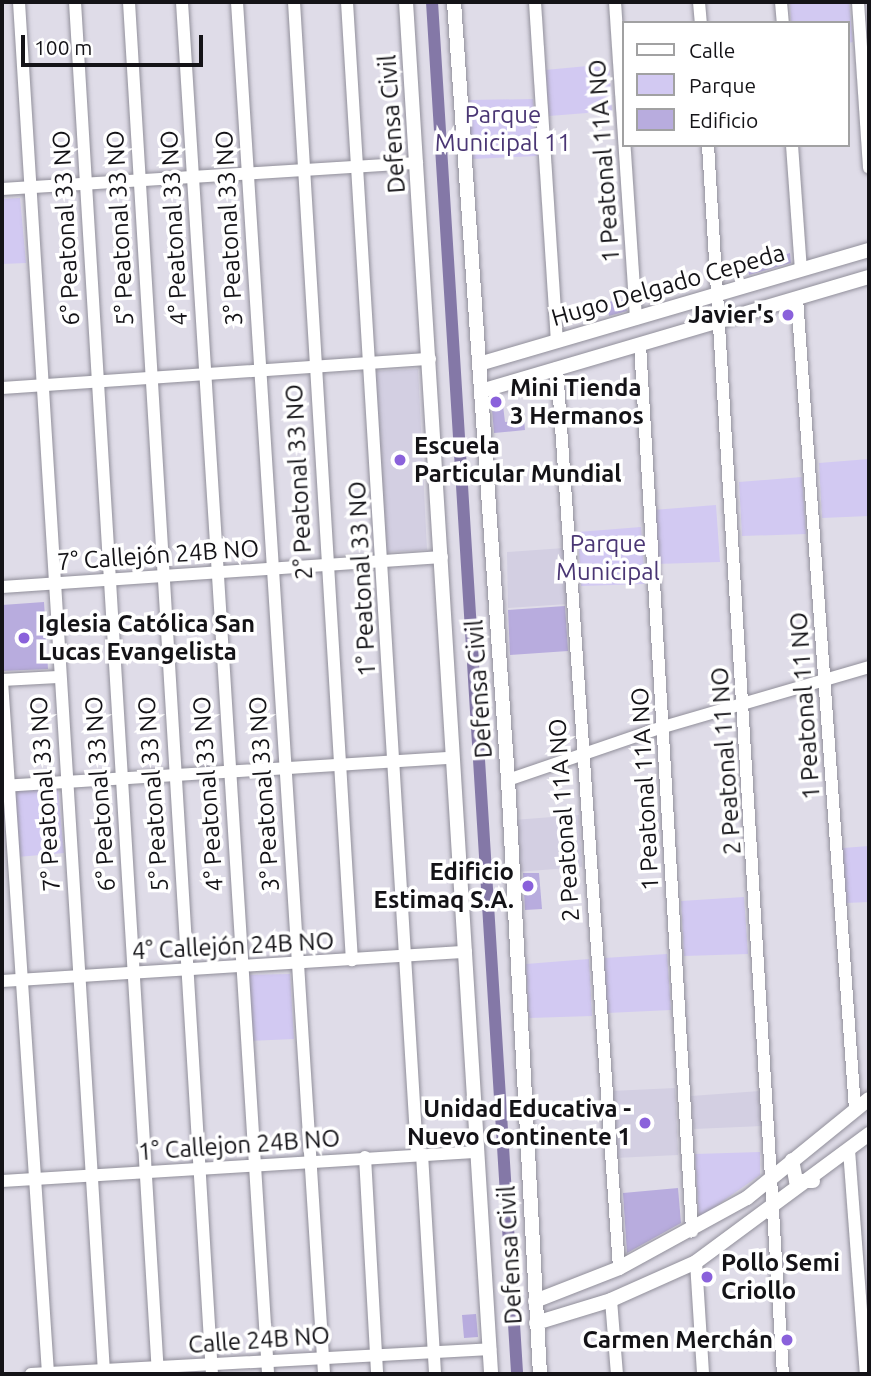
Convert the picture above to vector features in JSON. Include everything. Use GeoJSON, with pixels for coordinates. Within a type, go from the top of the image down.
{"type":"FeatureCollection","features":[{"type":"Feature","properties":{"kind":"street","name":"7° Peatonal 33 NO"},"geometry":{"type":"LineString","coordinates":[[19,2],[58,677],[104,1372]]}},
{"type":"Feature","properties":{"kind":"street","name":"6° Peatonal 33 NO"},"geometry":{"type":"LineString","coordinates":[[75,2],[107,579],[132,973],[148,1173],[158,1371]]}},
{"type":"Feature","properties":{"kind":"street","name":"5° Peatonal 33 NO"},"geometry":{"type":"LineString","coordinates":[[128,2],[160,574],[202,1169],[212,1369]]}},
{"type":"Feature","properties":{"kind":"street","name":"4° Peatonal 33 NO"},"geometry":{"type":"LineString","coordinates":[[182,2],[227,772],[268,1374]]}},
{"type":"Feature","properties":{"kind":"street","name":"3° Peatonal 33 NO"},"geometry":{"type":"LineString","coordinates":[[237,2],[282,769],[324,1374]]}},
{"type":"Feature","properties":{"kind":"street","name":"2° Peatonal 33 NO"},"geometry":{"type":"LineString","coordinates":[[294,2],[337,765],[352,960]]}},
{"type":"Feature","properties":{"kind":"street","name":"1° Peatonal 33 NO"},"geometry":{"type":"LineString","coordinates":[[347,2],[360,167],[394,762],[435,1374]]}},
{"type":"Feature","properties":{"kind":"street","name":"Defensa Civil"},"geometry":{"type":"LineString","coordinates":[[406,2],[442,556],[451,758],[492,1374]]}},
{"type":"Feature","properties":{"kind":"street","name":"Defensa Civil"},"geometry":{"type":"LineString","coordinates":[[454,2],[508,780],[540,1374]]}},
{"type":"Feature","properties":{"kind":"street"},"geometry":{"type":"LineString","coordinates":[[535,2],[557,341]]}},
{"type":"Feature","properties":{"kind":"street","name":"1 Peatonal 11A NO"},"geometry":{"type":"LineString","coordinates":[[615,2],[622,107]]}},
{"type":"Feature","properties":{"kind":"street"},"geometry":{"type":"LineString","coordinates":[[699,2],[701,21]]}},
{"type":"Feature","properties":{"kind":"street"},"geometry":{"type":"LineString","coordinates":[[781,2],[783,21]]}},
{"type":"Feature","properties":{"kind":"street"},"geometry":{"type":"LineString","coordinates":[[858,2],[869,168]]}},
{"type":"Feature","properties":{"kind":"street","name":"1 Peatonal 11A NO"},"geometry":{"type":"LineString","coordinates":[[625,147],[636,318]]}},
{"type":"Feature","properties":{"kind":"street","name":"2 Peatonal 11 NO"},"geometry":{"type":"LineString","coordinates":[[708,147],[773,1177],[766,1213],[783,1374]]}},
{"type":"Feature","properties":{"kind":"street"},"geometry":{"type":"LineString","coordinates":[[792,147],[801,270]]}},
{"type":"Feature","properties":{"kind":"street"},"geometry":{"type":"LineString","coordinates":[[2,189],[417,163]]}},
{"type":"Feature","properties":{"kind":"street","name":"Hugo Delgado Cepeda"},"geometry":{"type":"LineString","coordinates":[[479,364],[869,250]]}},
{"type":"Feature","properties":{"kind":"street","name":"Hugo Delgado Cepeda"},"geometry":{"type":"LineString","coordinates":[[481,391],[869,277]]}},
{"type":"Feature","properties":{"kind":"street"},"geometry":{"type":"LineString","coordinates":[[742,287],[737,304],[751,312]]}},
{"type":"Feature","properties":{"kind":"street","name":"1 Peatonal 11 NO"},"geometry":{"type":"LineString","coordinates":[[797,298],[855,1110]]}},
{"type":"Feature","properties":{"kind":"street"},"geometry":{"type":"LineString","coordinates":[[688,303],[701,312],[694,328]]}},
{"type":"Feature","properties":{"kind":"street","name":"1 Peatonal 11A NO"},"geometry":{"type":"LineString","coordinates":[[640,344],[692,1231]]}},
{"type":"Feature","properties":{"kind":"street"},"geometry":{"type":"LineString","coordinates":[[2,388],[430,359]]}},
{"type":"Feature","properties":{"kind":"street","name":"2 Peatonal 11A NO"},"geometry":{"type":"LineString","coordinates":[[557,369],[580,755],[619,1268]]}},
{"type":"Feature","properties":{"kind":"street","name":"7° Callejón 24B NO"},"geometry":{"type":"LineString","coordinates":[[2,587],[442,556]]}},
{"type":"Feature","properties":{"kind":"street"},"geometry":{"type":"LineString","coordinates":[[508,780],[663,727],[869,667]]}},
{"type":"Feature","properties":{"kind":"street"},"geometry":{"type":"LineString","coordinates":[[48,1374],[37,1180],[5,786],[2,681],[58,677]]}},
{"type":"Feature","properties":{"kind":"street"},"geometry":{"type":"LineString","coordinates":[[5,786],[451,758]]}},
{"type":"Feature","properties":{"kind":"street","name":"4° Callejón 24B NO"},"geometry":{"type":"LineString","coordinates":[[2,981],[466,952]]}},
{"type":"Feature","properties":{"kind":"street"},"geometry":{"type":"LineString","coordinates":[[535,1301],[619,1268],[692,1231],[747,1198],[869,1099]]}},
{"type":"Feature","properties":{"kind":"street"},"geometry":{"type":"LineString","coordinates":[[536,1323],[611,1300],[696,1262],[813,1181],[869,1134]]}},
{"type":"Feature","properties":{"kind":"street"},"geometry":{"type":"LineString","coordinates":[[849,1150],[866,1374]]}},
{"type":"Feature","properties":{"kind":"street","name":"1° Callejon 24B NO"},"geometry":{"type":"LineString","coordinates":[[2,1181],[478,1152]]}},
{"type":"Feature","properties":{"kind":"street"},"geometry":{"type":"LineString","coordinates":[[365,1157],[377,1374]]}},
{"type":"Feature","properties":{"kind":"street"},"geometry":{"type":"LineString","coordinates":[[792,1160],[796,1181],[813,1181]]}},
{"type":"Feature","properties":{"kind":"street"},"geometry":{"type":"LineString","coordinates":[[747,1198],[761,1203],[766,1213]]}},
{"type":"Feature","properties":{"kind":"street"},"geometry":{"type":"LineString","coordinates":[[696,1262],[703,1374]]}},
{"type":"Feature","properties":{"kind":"street"},"geometry":{"type":"LineString","coordinates":[[611,1300],[617,1374]]}},
{"type":"Feature","properties":{"kind":"street","name":"Calle 24B NO"},"geometry":{"type":"LineString","coordinates":[[32,1374],[212,1369],[267,1360],[490,1349]]}},
{"type":"Feature","properties":{"kind":"shaded area","name":"Escuela Particular Mundial"},"geometry":{"type":"Polygon","coordinates":[[[418,369],[427,550],[383,552],[374,371],[418,369]]]}},
{"type":"Feature","properties":{"kind":"shaded area","name":"Parque Municipal"},"geometry":{"type":"Polygon","coordinates":[[[564,548],[568,604],[508,608],[507,552],[564,548]]]}},
{"type":"Feature","properties":{"kind":"shaded area"},"geometry":{"type":"Polygon","coordinates":[[[579,815],[582,867],[516,872],[513,820],[579,815]]]}},
{"type":"Feature","properties":{"kind":"shaded area","name":"Unidad Educativa - Nuevo Continente 1"},"geometry":{"type":"Polygon","coordinates":[[[675,1088],[678,1155],[615,1158],[611,1091],[675,1088]]]}},
{"type":"Feature","properties":{"kind":"shaded area"},"geometry":{"type":"Polygon","coordinates":[[[760,1091],[763,1126],[694,1129],[691,1096],[760,1091]]]}},
{"type":"Feature","properties":{"kind":"green space"},"geometry":{"type":"Polygon","coordinates":[[[790,2],[849,2],[853,42],[850,43],[850,21],[791,21],[790,2]]]}},
{"type":"Feature","properties":{"kind":"green space"},"geometry":{"type":"Polygon","coordinates":[[[609,64],[612,111],[549,116],[545,70],[609,64]]]}},
{"type":"Feature","properties":{"kind":"green space","name":"Parque Municipal 11"},"geometry":{"type":"Polygon","coordinates":[[[533,99],[538,156],[472,159],[468,100],[533,99]]]}},
{"type":"Feature","properties":{"kind":"green space"},"geometry":{"type":"Polygon","coordinates":[[[20,198],[26,263],[2,264],[2,199],[20,198]]]}},
{"type":"Feature","properties":{"kind":"green space"},"geometry":{"type":"Polygon","coordinates":[[[869,459],[869,516],[822,518],[819,463],[869,459]]]}},
{"type":"Feature","properties":{"kind":"green space"},"geometry":{"type":"Polygon","coordinates":[[[802,477],[806,534],[742,536],[739,482],[802,477]]]}},
{"type":"Feature","properties":{"kind":"green space","name":"Parque Municipal"},"geometry":{"type":"Polygon","coordinates":[[[716,505],[720,562],[656,564],[653,510],[716,505]]]}},
{"type":"Feature","properties":{"kind":"green space","name":"Parque Municipal"},"geometry":{"type":"Polygon","coordinates":[[[641,527],[645,584],[581,586],[578,532],[641,527]]]}},
{"type":"Feature","properties":{"kind":"green space"},"geometry":{"type":"Polygon","coordinates":[[[58,789],[64,853],[17,857],[12,791],[58,789]]]}},
{"type":"Feature","properties":{"kind":"green space"},"geometry":{"type":"Polygon","coordinates":[[[869,846],[869,902],[846,903],[843,848],[869,846]]]}},
{"type":"Feature","properties":{"kind":"green space"},"geometry":{"type":"Polygon","coordinates":[[[744,897],[748,954],[684,956],[681,901],[744,897]]]}},
{"type":"Feature","properties":{"kind":"green space"},"geometry":{"type":"Polygon","coordinates":[[[667,954],[671,1010],[607,1013],[604,958],[667,954]]]}},
{"type":"Feature","properties":{"kind":"green space"},"geometry":{"type":"Polygon","coordinates":[[[589,959],[592,1016],[529,1018],[526,964],[589,959]]]}},
{"type":"Feature","properties":{"kind":"green space"},"geometry":{"type":"Polygon","coordinates":[[[290,974],[294,1039],[249,1041],[245,975],[290,974]]]}},
{"type":"Feature","properties":{"kind":"green space"},"geometry":{"type":"Polygon","coordinates":[[[760,1152],[760,1175],[699,1218],[695,1154],[760,1152]]]}},
{"type":"Feature","properties":{"kind":"building"},"geometry":{"type":"Polygon","coordinates":[[[790,253],[791,263],[749,275],[748,266],[790,253]]]}},
{"type":"Feature","properties":{"kind":"building"},"geometry":{"type":"Polygon","coordinates":[[[625,300],[627,311],[609,316],[607,302],[625,300]]]}},
{"type":"Feature","properties":{"kind":"building"},"geometry":{"type":"Polygon","coordinates":[[[502,397],[505,422],[524,420],[525,430],[494,433],[491,398],[502,397]]]}},
{"type":"Feature","properties":{"kind":"building","name":"Iglesia Católica San Lucas Evangelista"},"geometry":{"type":"Polygon","coordinates":[[[44,602],[48,669],[2,671],[2,605],[44,602]]]}},
{"type":"Feature","properties":{"kind":"building"},"geometry":{"type":"Polygon","coordinates":[[[565,606],[568,651],[510,655],[508,610],[565,606]]]}},
{"type":"Feature","properties":{"kind":"building","name":"Edificio Estimaq S.A."},"geometry":{"type":"Polygon","coordinates":[[[523,873],[539,873],[542,909],[525,910],[523,873]]]}},
{"type":"Feature","properties":{"kind":"building"},"geometry":{"type":"Polygon","coordinates":[[[678,1188],[681,1223],[627,1253],[623,1193],[678,1188]]]}},
{"type":"Feature","properties":{"kind":"building"},"geometry":{"type":"Polygon","coordinates":[[[476,1314],[478,1337],[464,1338],[462,1315],[476,1314]]]}},
{"type":"Feature","properties":{"kind":"waterway"},"geometry":{"type":"LineString","coordinates":[[432,2],[517,1374]]}},
{"type":"Feature","properties":{"kind":"place","name":"Javier's"},"geometry":{"type":"Point","coordinates":[788,315]}},
{"type":"Feature","properties":{"kind":"place","name":"Mini Tienda 3 Hermanos"},"geometry":{"type":"Point","coordinates":[496,402]}},
{"type":"Feature","properties":{"kind":"place","name":"Escuela Particular Mundial"},"geometry":{"type":"Point","coordinates":[400,460]}},
{"type":"Feature","properties":{"kind":"place","name":"Iglesia Católica San Lucas Evangelista"},"geometry":{"type":"Point","coordinates":[24,638]}},
{"type":"Feature","properties":{"kind":"place","name":"Edificio Estimaq S.A."},"geometry":{"type":"Point","coordinates":[528,886]}},
{"type":"Feature","properties":{"kind":"place","name":"Unidad Educativa - Nuevo Continente 1"},"geometry":{"type":"Point","coordinates":[645,1123]}},
{"type":"Feature","properties":{"kind":"place","name":"Pollo Semi Criollo"},"geometry":{"type":"Point","coordinates":[707,1277]}},
{"type":"Feature","properties":{"kind":"place","name":"Carmen Merchán"},"geometry":{"type":"Point","coordinates":[787,1340]}}]}
